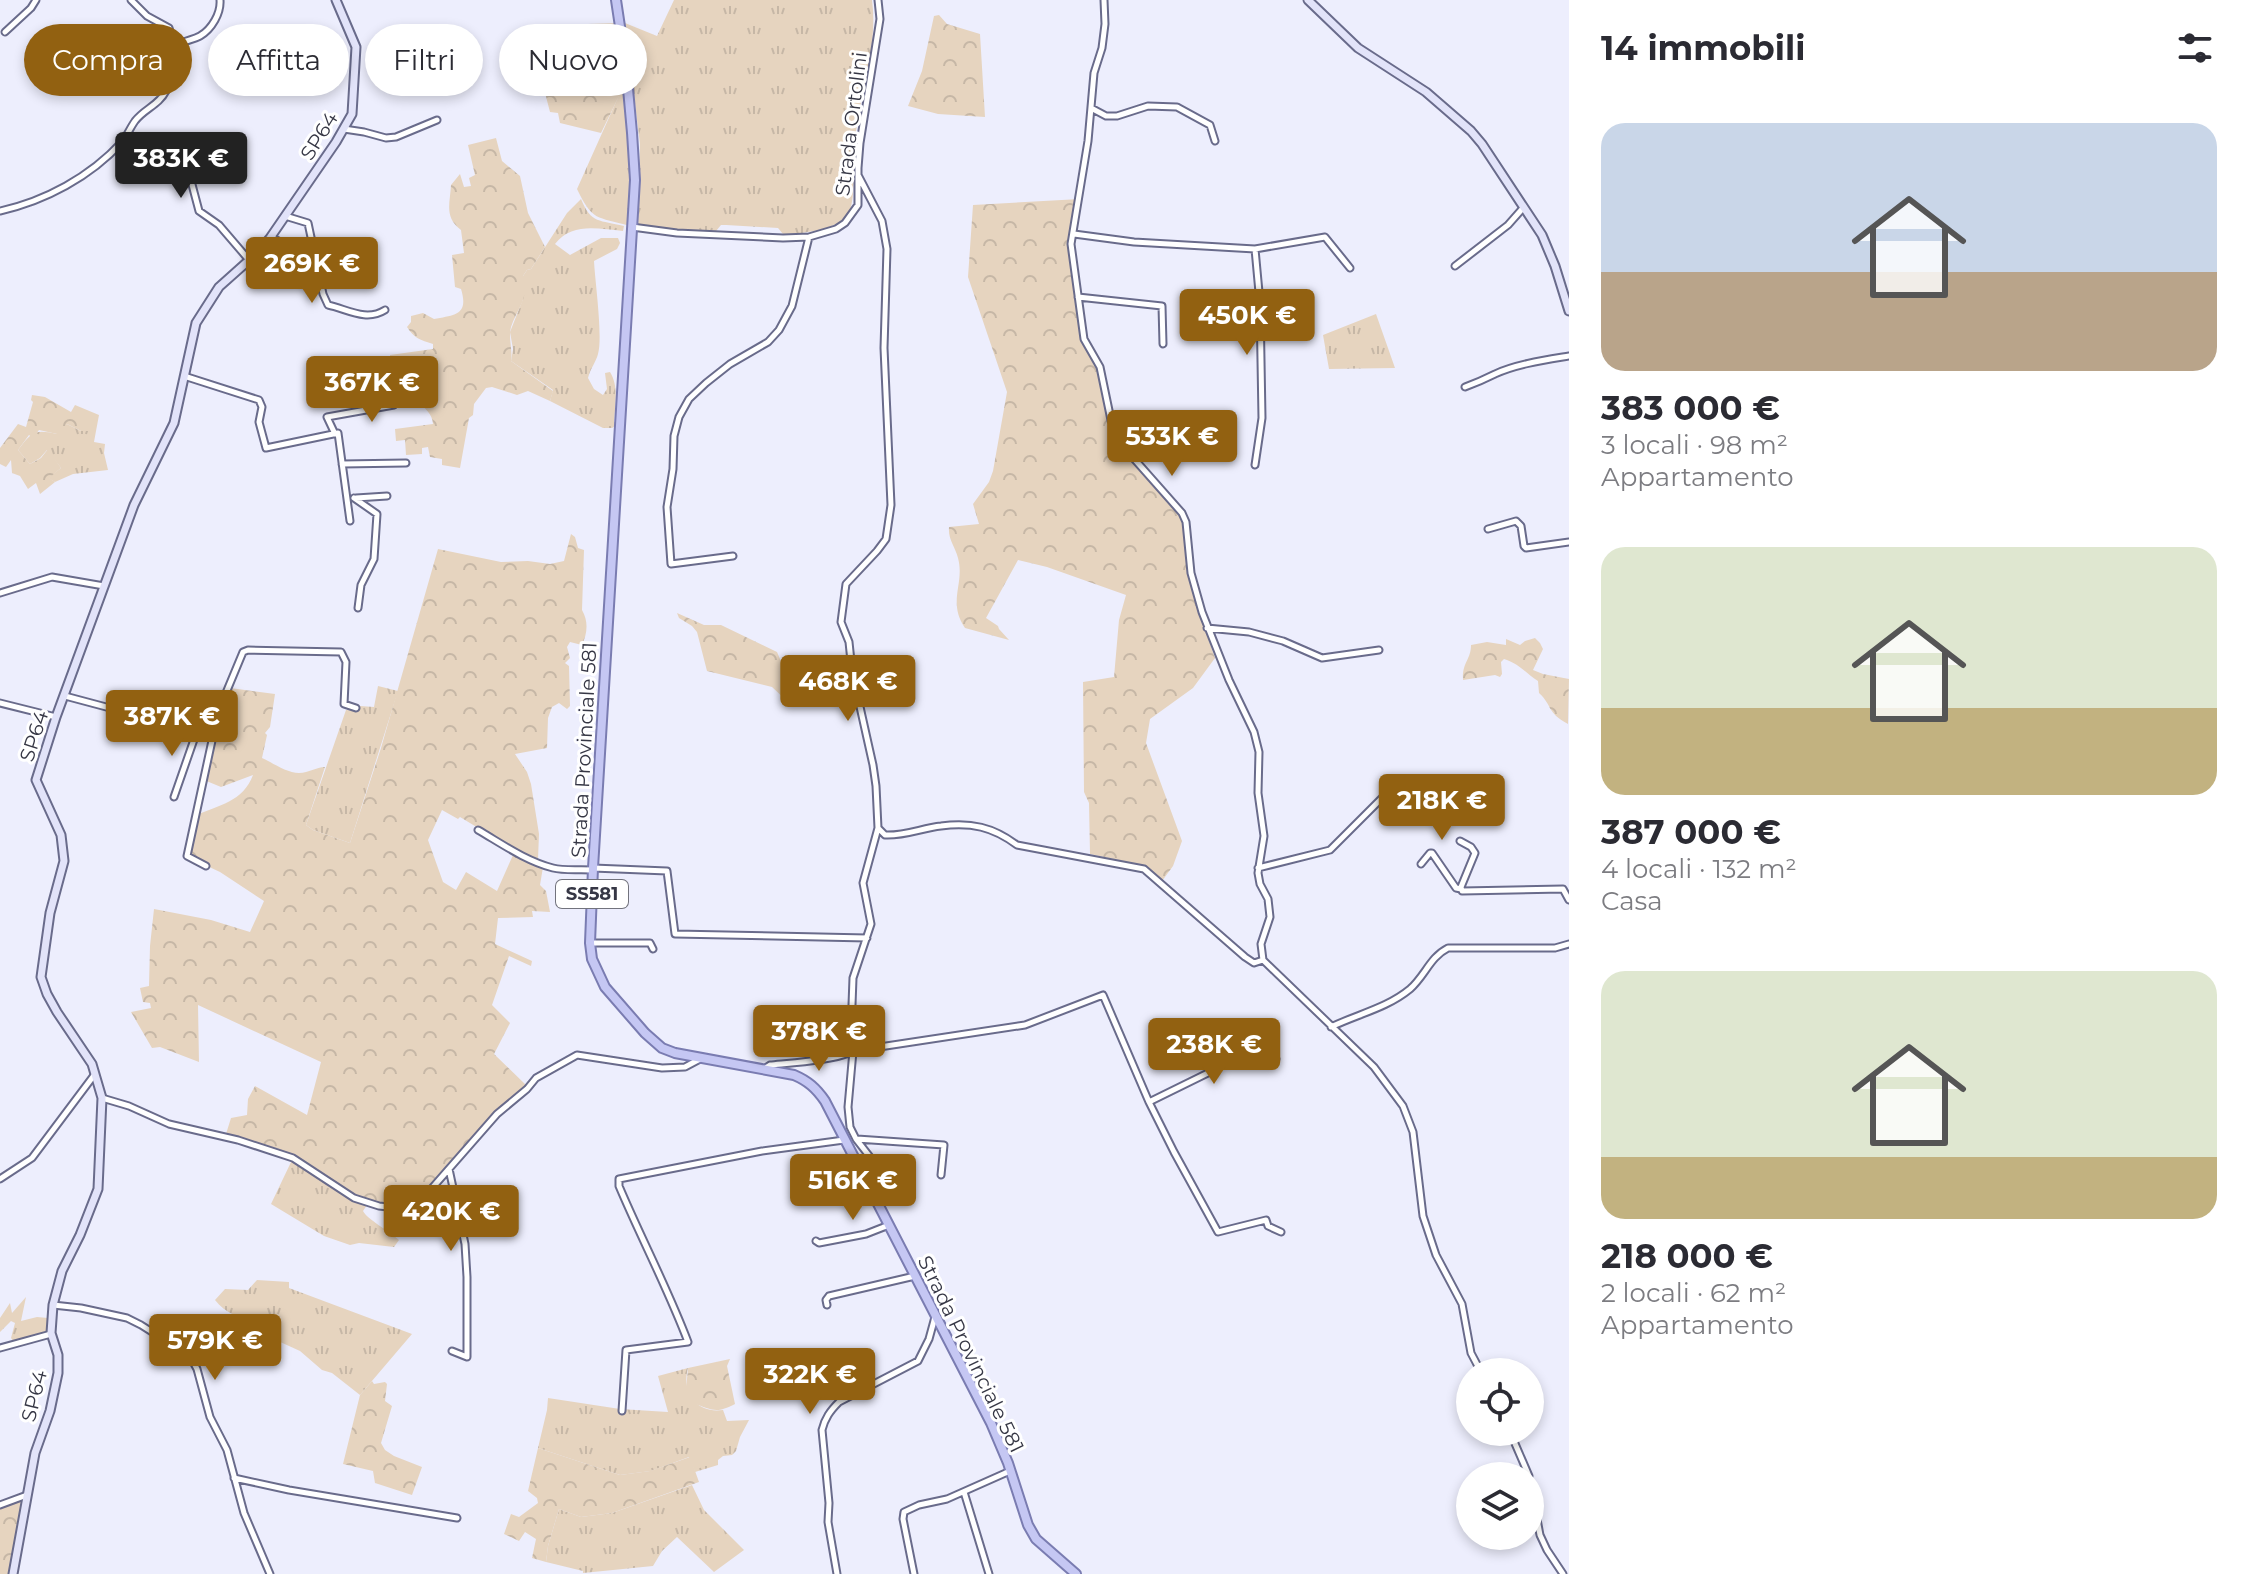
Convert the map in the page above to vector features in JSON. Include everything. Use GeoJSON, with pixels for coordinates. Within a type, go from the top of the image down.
{"type":"FeatureCollection","features":[{"type":"Feature","properties":{"kind":"main road","name":"Strada Provinciale 581"},"geometry":{"type":"LineString","coordinates":[[616,0],[626,58],[635,180],[593,869],[592,959],[611,995],[662,1048],[701,1059],[794,1075],[816,1088],[991,1423],[1028,1525],[1036,1539],[1076,1574]]}},
{"type":"Feature","properties":{"kind":"street"},"geometry":{"type":"LineString","coordinates":[[5,32],[36,0]]}},
{"type":"Feature","properties":{"kind":"street"},"geometry":{"type":"LineString","coordinates":[[131,0],[147,16],[162,24]]}},
{"type":"Feature","properties":{"kind":"street"},"geometry":{"type":"LineString","coordinates":[[192,39],[207,30],[219,13],[220,0]]}},
{"type":"Feature","properties":{"kind":"street","name":"SP64"},"geometry":{"type":"LineString","coordinates":[[13,1574],[35,1453],[50,1411],[58,1373],[58,1355],[51,1334],[53,1305],[62,1271],[98,1189],[102,1098],[96,1073],[47,994],[41,977],[50,913],[64,861],[61,835],[36,780],[134,505],[174,423],[192,331],[219,287],[271,237],[344,129],[353,110],[356,47],[336,0]]}},
{"type":"Feature","properties":{"kind":"street","name":"Strada Ortolini"},"geometry":{"type":"LineString","coordinates":[[632,227],[677,233],[809,237],[836,229],[851,217],[858,205],[860,143],[880,19],[878,0]]}},
{"type":"Feature","properties":{"kind":"street"},"geometry":{"type":"LineString","coordinates":[[1104,0],[1104,36],[1094,73],[1079,210],[1071,244],[1084,339],[1100,367],[1111,420],[1121,444],[1182,513],[1186,522],[1191,573],[1207,628],[1254,732],[1259,752],[1258,793],[1264,836],[1258,868],[1270,917],[1261,944],[1263,960],[1374,1067],[1403,1106],[1413,1132],[1423,1216],[1436,1255],[1462,1304],[1474,1358]]}},
{"type":"Feature","properties":{"kind":"street"},"geometry":{"type":"LineString","coordinates":[[1308,0],[1358,48],[1412,82],[1471,131],[1482,144],[1537,226],[1569,309]]}},
{"type":"Feature","properties":{"kind":"street"},"geometry":{"type":"LineString","coordinates":[[0,211],[27,205],[54,193],[101,161],[162,96]]}},
{"type":"Feature","properties":{"kind":"street"},"geometry":{"type":"LineString","coordinates":[[1091,108],[1106,116],[1117,116],[1148,106],[1177,107],[1210,125],[1215,141]]}},
{"type":"Feature","properties":{"kind":"street"},"geometry":{"type":"LineString","coordinates":[[344,129],[386,138],[437,120]]}},
{"type":"Feature","properties":{"kind":"street"},"geometry":{"type":"LineString","coordinates":[[124,140],[148,162],[187,173],[201,213],[219,225],[249,260]]}},
{"type":"Feature","properties":{"kind":"street"},"geometry":{"type":"LineString","coordinates":[[858,175],[882,221],[887,249],[884,348],[891,505],[886,539],[846,584],[841,622],[849,642],[852,671],[873,765],[878,828],[863,883],[871,921],[853,978],[853,1051],[848,1115],[856,1139],[870,1157],[867,1182]]}},
{"type":"Feature","properties":{"kind":"street"},"geometry":{"type":"LineString","coordinates":[[1455,266],[1508,225],[1523,208]]}},
{"type":"Feature","properties":{"kind":"street"},"geometry":{"type":"LineString","coordinates":[[285,216],[308,223],[328,305],[352,314],[376,315],[385,310]]}},
{"type":"Feature","properties":{"kind":"street"},"geometry":{"type":"LineString","coordinates":[[1074,234],[1134,242],[1255,249],[1325,237],[1350,268]]}},
{"type":"Feature","properties":{"kind":"street"},"geometry":{"type":"LineString","coordinates":[[271,237],[280,242],[290,265]]}},
{"type":"Feature","properties":{"kind":"street"},"geometry":{"type":"LineString","coordinates":[[733,556],[671,564],[667,507],[675,431],[682,411],[695,393],[730,364],[768,342],[779,330],[792,306],[809,237]]}},
{"type":"Feature","properties":{"kind":"street"},"geometry":{"type":"LineString","coordinates":[[1255,249],[1260,303],[1262,418],[1255,465]]}},
{"type":"Feature","properties":{"kind":"street"},"geometry":{"type":"LineString","coordinates":[[1078,297],[1162,306],[1163,344]]}},
{"type":"Feature","properties":{"kind":"street"},"geometry":{"type":"LineString","coordinates":[[1465,387],[1535,362],[1569,356]]}},
{"type":"Feature","properties":{"kind":"street"},"geometry":{"type":"LineString","coordinates":[[184,376],[259,400],[262,404],[259,422],[266,448],[335,434]]}},
{"type":"Feature","properties":{"kind":"street"},"geometry":{"type":"LineString","coordinates":[[350,521],[350,498],[338,433],[335,434],[327,417],[394,405]]}},
{"type":"Feature","properties":{"kind":"street"},"geometry":{"type":"LineString","coordinates":[[342,464],[406,463]]}},
{"type":"Feature","properties":{"kind":"street"},"geometry":{"type":"LineString","coordinates":[[350,498],[387,496]]}},
{"type":"Feature","properties":{"kind":"street"},"geometry":{"type":"LineString","coordinates":[[350,498],[377,514],[374,559],[361,585],[358,608]]}},
{"type":"Feature","properties":{"kind":"street"},"geometry":{"type":"LineString","coordinates":[[1488,529],[1513,521],[1519,523],[1526,548],[1569,542]]}},
{"type":"Feature","properties":{"kind":"street"},"geometry":{"type":"LineString","coordinates":[[0,593],[52,577],[104,586]]}},
{"type":"Feature","properties":{"kind":"street"},"geometry":{"type":"LineString","coordinates":[[1207,628],[1249,632],[1283,641],[1322,658],[1379,650]]}},
{"type":"Feature","properties":{"kind":"street"},"geometry":{"type":"LineString","coordinates":[[206,866],[187,856],[213,736],[211,729],[242,653],[246,650],[341,652],[346,662],[344,704],[356,708]]}},
{"type":"Feature","properties":{"kind":"street"},"geometry":{"type":"LineString","coordinates":[[65,696],[170,724],[211,729]]}},
{"type":"Feature","properties":{"kind":"street"},"geometry":{"type":"LineString","coordinates":[[0,703],[56,717]]}},
{"type":"Feature","properties":{"kind":"street"},"geometry":{"type":"LineString","coordinates":[[174,797],[198,728]]}},
{"type":"Feature","properties":{"kind":"street"},"geometry":{"type":"LineString","coordinates":[[1258,868],[1330,850],[1396,784],[1426,799],[1437,784]]}},
{"type":"Feature","properties":{"kind":"street"},"geometry":{"type":"LineString","coordinates":[[878,828],[885,835],[898,836],[940,826],[978,825],[1004,835],[1017,845],[1144,869],[1245,957],[1254,963],[1263,960]]}},
{"type":"Feature","properties":{"kind":"street"},"geometry":{"type":"LineString","coordinates":[[478,830],[511,851],[559,869],[667,871],[675,934],[867,938]]}},
{"type":"Feature","properties":{"kind":"street"},"geometry":{"type":"LineString","coordinates":[[1460,841],[1475,853],[1461,889]]}},
{"type":"Feature","properties":{"kind":"street"},"geometry":{"type":"LineString","coordinates":[[1421,864],[1432,853],[1456,888],[1465,891],[1563,889],[1569,900]]}},
{"type":"Feature","properties":{"kind":"street"},"geometry":{"type":"LineString","coordinates":[[590,943],[650,943],[653,949]]}},
{"type":"Feature","properties":{"kind":"street"},"geometry":{"type":"LineString","coordinates":[[1331,1027],[1374,1011],[1406,992],[1437,955],[1448,948],[1555,948],[1569,944]]}},
{"type":"Feature","properties":{"kind":"street"},"geometry":{"type":"LineString","coordinates":[[764,1069],[770,1065],[849,1055],[853,1051],[1025,1025],[1103,995],[1149,1102],[1218,1232],[1266,1220],[1268,1226],[1281,1232]]}},
{"type":"Feature","properties":{"kind":"street"},"geometry":{"type":"LineString","coordinates":[[102,1098],[169,1124],[238,1140],[293,1158],[354,1198],[379,1206],[406,1208],[426,1195],[497,1114],[536,1078],[577,1055],[662,1068],[685,1067],[701,1059]]}},
{"type":"Feature","properties":{"kind":"street"},"geometry":{"type":"LineString","coordinates":[[1149,1102],[1220,1065],[1276,1059]]}},
{"type":"Feature","properties":{"kind":"street"},"geometry":{"type":"LineString","coordinates":[[0,1179],[32,1158],[96,1073]]}},
{"type":"Feature","properties":{"kind":"street"},"geometry":{"type":"LineString","coordinates":[[856,1139],[944,1145],[941,1175]]}},
{"type":"Feature","properties":{"kind":"street"},"geometry":{"type":"LineString","coordinates":[[622,1411],[626,1350],[688,1342],[648,1255],[619,1186],[619,1179],[762,1151],[844,1140]]}},
{"type":"Feature","properties":{"kind":"street"},"geometry":{"type":"LineString","coordinates":[[449,1168],[464,1237],[467,1277],[467,1357],[452,1351]]}},
{"type":"Feature","properties":{"kind":"street"},"geometry":{"type":"LineString","coordinates":[[816,1241],[866,1234],[889,1225]]}},
{"type":"Feature","properties":{"kind":"street"},"geometry":{"type":"LineString","coordinates":[[827,1305],[829,1296],[915,1276]]}},
{"type":"Feature","properties":{"kind":"street"},"geometry":{"type":"LineString","coordinates":[[53,1305],[127,1318],[185,1352],[197,1369],[210,1417],[227,1450],[244,1513],[270,1574]]}},
{"type":"Feature","properties":{"kind":"street"},"geometry":{"type":"LineString","coordinates":[[837,1574],[828,1522],[824,1421],[839,1402],[918,1361],[936,1316]]}},
{"type":"Feature","properties":{"kind":"street"},"geometry":{"type":"LineString","coordinates":[[0,1348],[51,1334]]}},
{"type":"Feature","properties":{"kind":"street"},"geometry":{"type":"LineString","coordinates":[[914,1574],[904,1512],[947,1499],[1010,1471]]}},
{"type":"Feature","properties":{"kind":"street"},"geometry":{"type":"LineString","coordinates":[[234,1478],[302,1493],[457,1518]]}},
{"type":"Feature","properties":{"kind":"street"},"geometry":{"type":"LineString","coordinates":[[964,1492],[989,1574]]}},
{"type":"Feature","properties":{"kind":"street"},"geometry":{"type":"LineString","coordinates":[[0,1505],[27,1495]]}},
{"type":"Feature","properties":{"kind":"street"},"geometry":{"type":"LineString","coordinates":[[1544,1544],[1563,1574]]}},
{"type":"Feature","properties":{"kind":"green space"},"geometry":{"type":"Polygon","coordinates":[[[674,0],[872,0],[870,58],[856,135],[853,195],[847,216],[842,221],[817,230],[790,234],[783,234],[778,228],[721,225],[716,231],[638,224],[640,144],[634,96],[647,96],[647,32],[657,36],[674,0]]]}},
{"type":"Feature","properties":{"kind":"green space"},"geometry":{"type":"Polygon","coordinates":[[[939,15],[947,24],[980,34],[985,117],[938,114],[908,106],[922,71],[934,16],[939,15]]]}},
{"type":"Feature","properties":{"kind":"green space"},"geometry":{"type":"Polygon","coordinates":[[[546,96],[619,96],[601,133],[560,123],[558,113],[550,112],[546,96]]]}},
{"type":"Feature","properties":{"kind":"green space"},"geometry":{"type":"Polygon","coordinates":[[[619,96],[628,96],[633,152],[630,226],[592,213],[577,189],[619,96]]]}},
{"type":"Feature","properties":{"kind":"green space"},"geometry":{"type":"Polygon","coordinates":[[[496,138],[502,161],[520,176],[528,213],[545,247],[523,276],[524,297],[510,331],[511,361],[553,391],[550,401],[528,391],[517,395],[486,388],[474,404],[473,415],[469,418],[460,468],[442,465],[442,459],[430,457],[428,447],[422,448],[422,454],[406,455],[405,440],[396,441],[395,429],[433,424],[411,385],[392,386],[390,355],[433,349],[433,344],[418,338],[407,327],[411,316],[423,313],[434,319],[454,315],[462,309],[463,298],[461,289],[455,287],[452,255],[464,253],[461,230],[450,215],[451,185],[460,174],[464,187],[471,186],[469,178],[475,175],[468,145],[496,138]]]}},
{"type":"Feature","properties":{"kind":"green space"},"geometry":{"type":"Polygon","coordinates":[[[581,199],[593,217],[624,226],[623,231],[595,228],[569,232],[555,244],[570,255],[601,238],[618,238],[620,243],[617,249],[594,261],[599,346],[588,378],[594,389],[603,395],[607,389],[605,373],[610,372],[613,378],[616,396],[614,422],[619,423],[612,428],[603,428],[550,401],[553,390],[511,361],[513,349],[510,332],[523,299],[523,276],[531,269],[567,213],[581,199]]]}},
{"type":"Feature","properties":{"kind":"green space"},"geometry":{"type":"Polygon","coordinates":[[[1080,199],[1070,243],[1071,271],[1083,339],[1101,379],[1106,412],[1116,440],[1184,520],[1189,573],[1215,658],[1193,688],[1150,719],[1146,743],[1182,841],[1173,866],[1162,881],[1137,864],[1090,854],[1089,803],[1084,792],[1083,682],[1114,677],[1119,620],[1126,595],[1018,560],[986,618],[998,626],[1009,640],[965,628],[957,609],[960,567],[949,527],[979,524],[973,504],[993,471],[1007,392],[968,277],[973,205],[1080,199]]]}},
{"type":"Feature","properties":{"kind":"green space"},"geometry":{"type":"Polygon","coordinates":[[[1376,314],[1395,368],[1329,369],[1323,335],[1376,314]]]}},
{"type":"Feature","properties":{"kind":"green space"},"geometry":{"type":"Polygon","coordinates":[[[32,395],[45,397],[71,412],[75,405],[99,415],[96,431],[81,431],[67,424],[60,437],[39,430],[33,438],[29,435],[18,450],[30,464],[41,458],[48,449],[61,468],[49,478],[55,482],[40,494],[36,483],[28,489],[20,476],[12,473],[11,460],[6,467],[0,464],[0,448],[18,424],[26,427],[32,395]]]}},
{"type":"Feature","properties":{"kind":"green space"},"geometry":{"type":"Polygon","coordinates":[[[67,424],[81,431],[96,431],[94,442],[105,444],[108,470],[73,474],[55,482],[48,478],[61,468],[47,450],[30,464],[18,450],[34,433],[57,434],[67,424]]]}},
{"type":"Feature","properties":{"kind":"green space"},"geometry":{"type":"Polygon","coordinates":[[[571,534],[578,548],[584,550],[582,610],[586,628],[582,645],[570,642],[567,647],[570,658],[565,663],[569,666],[570,706],[567,709],[559,703],[552,707],[548,718],[547,748],[515,754],[531,784],[539,834],[538,859],[442,810],[428,840],[443,882],[456,890],[466,872],[497,891],[513,855],[543,867],[540,885],[546,891],[550,912],[532,911],[533,917],[498,918],[495,944],[532,961],[531,966],[509,956],[492,1005],[510,1023],[494,1054],[527,1086],[497,1110],[426,1192],[404,1204],[366,1200],[344,1190],[292,1155],[226,1134],[231,1118],[247,1115],[248,1099],[255,1086],[307,1115],[321,1062],[198,1005],[199,1062],[160,1047],[152,1048],[131,1012],[151,1008],[150,1003],[143,1002],[140,988],[149,986],[154,909],[211,920],[250,932],[264,901],[220,872],[192,859],[187,853],[194,816],[237,797],[253,775],[221,787],[204,780],[213,728],[230,688],[275,694],[262,758],[294,773],[325,767],[306,825],[350,843],[381,748],[438,549],[501,562],[550,564],[564,561],[571,534]]]}},
{"type":"Feature","properties":{"kind":"green space"},"geometry":{"type":"Polygon","coordinates":[[[677,613],[704,625],[721,625],[777,652],[792,687],[797,686],[799,705],[787,701],[772,687],[707,671],[697,632],[677,613]]]}},
{"type":"Feature","properties":{"kind":"green space"},"geometry":{"type":"Polygon","coordinates":[[[1535,638],[1543,649],[1533,670],[1569,679],[1568,724],[1556,716],[1539,693],[1538,681],[1509,661],[1504,659],[1501,662],[1500,677],[1463,680],[1471,645],[1487,642],[1506,645],[1506,639],[1520,645],[1535,638]]]}},
{"type":"Feature","properties":{"kind":"green space"},"geometry":{"type":"Polygon","coordinates":[[[378,686],[398,691],[350,843],[306,825],[346,710],[358,711],[360,706],[374,707],[378,686]]]}},
{"type":"Feature","properties":{"kind":"green space"},"geometry":{"type":"Polygon","coordinates":[[[292,1160],[348,1197],[367,1205],[363,1211],[365,1214],[399,1240],[394,1247],[359,1243],[350,1245],[324,1236],[271,1204],[292,1160]]]}},
{"type":"Feature","properties":{"kind":"green space"},"geometry":{"type":"Polygon","coordinates":[[[257,1280],[289,1282],[289,1288],[412,1334],[360,1395],[300,1351],[278,1341],[280,1327],[236,1316],[215,1300],[225,1289],[248,1290],[257,1280]]]}},
{"type":"Feature","properties":{"kind":"green space"},"geometry":{"type":"Polygon","coordinates":[[[26,1297],[21,1321],[48,1318],[47,1333],[14,1342],[11,1338],[15,1323],[11,1321],[0,1332],[0,1318],[10,1303],[12,1313],[26,1297]]]}},
{"type":"Feature","properties":{"kind":"green space"},"geometry":{"type":"Polygon","coordinates":[[[730,1359],[727,1366],[735,1404],[714,1410],[693,1403],[686,1390],[688,1368],[730,1359]]]}},
{"type":"Feature","properties":{"kind":"green space"},"geometry":{"type":"Polygon","coordinates":[[[688,1368],[687,1386],[693,1400],[706,1409],[723,1410],[727,1421],[749,1420],[736,1451],[723,1456],[718,1460],[718,1465],[695,1472],[689,1457],[651,1471],[620,1475],[538,1448],[548,1398],[620,1409],[668,1412],[658,1376],[688,1368]]]}},
{"type":"Feature","properties":{"kind":"green space"},"geometry":{"type":"Polygon","coordinates":[[[372,1381],[374,1384],[387,1384],[385,1401],[392,1406],[381,1443],[385,1450],[422,1467],[412,1495],[375,1483],[373,1471],[343,1464],[360,1395],[372,1381]]]}},
{"type":"Feature","properties":{"kind":"green space"},"geometry":{"type":"Polygon","coordinates":[[[538,1448],[620,1475],[650,1471],[690,1457],[699,1482],[612,1513],[581,1517],[559,1509],[546,1562],[532,1558],[536,1539],[525,1532],[519,1541],[504,1534],[511,1514],[519,1517],[538,1503],[537,1498],[528,1491],[538,1448]]]}},
{"type":"Feature","properties":{"kind":"green space"},"geometry":{"type":"Polygon","coordinates":[[[692,1485],[704,1510],[744,1550],[714,1572],[677,1537],[662,1551],[653,1566],[583,1573],[546,1562],[559,1509],[581,1517],[612,1513],[692,1485]]]}},
{"type":"Feature","properties":{"kind":"green space"},"geometry":{"type":"Polygon","coordinates":[[[25,1498],[10,1574],[0,1574],[0,1506],[25,1498]]]}}]}
